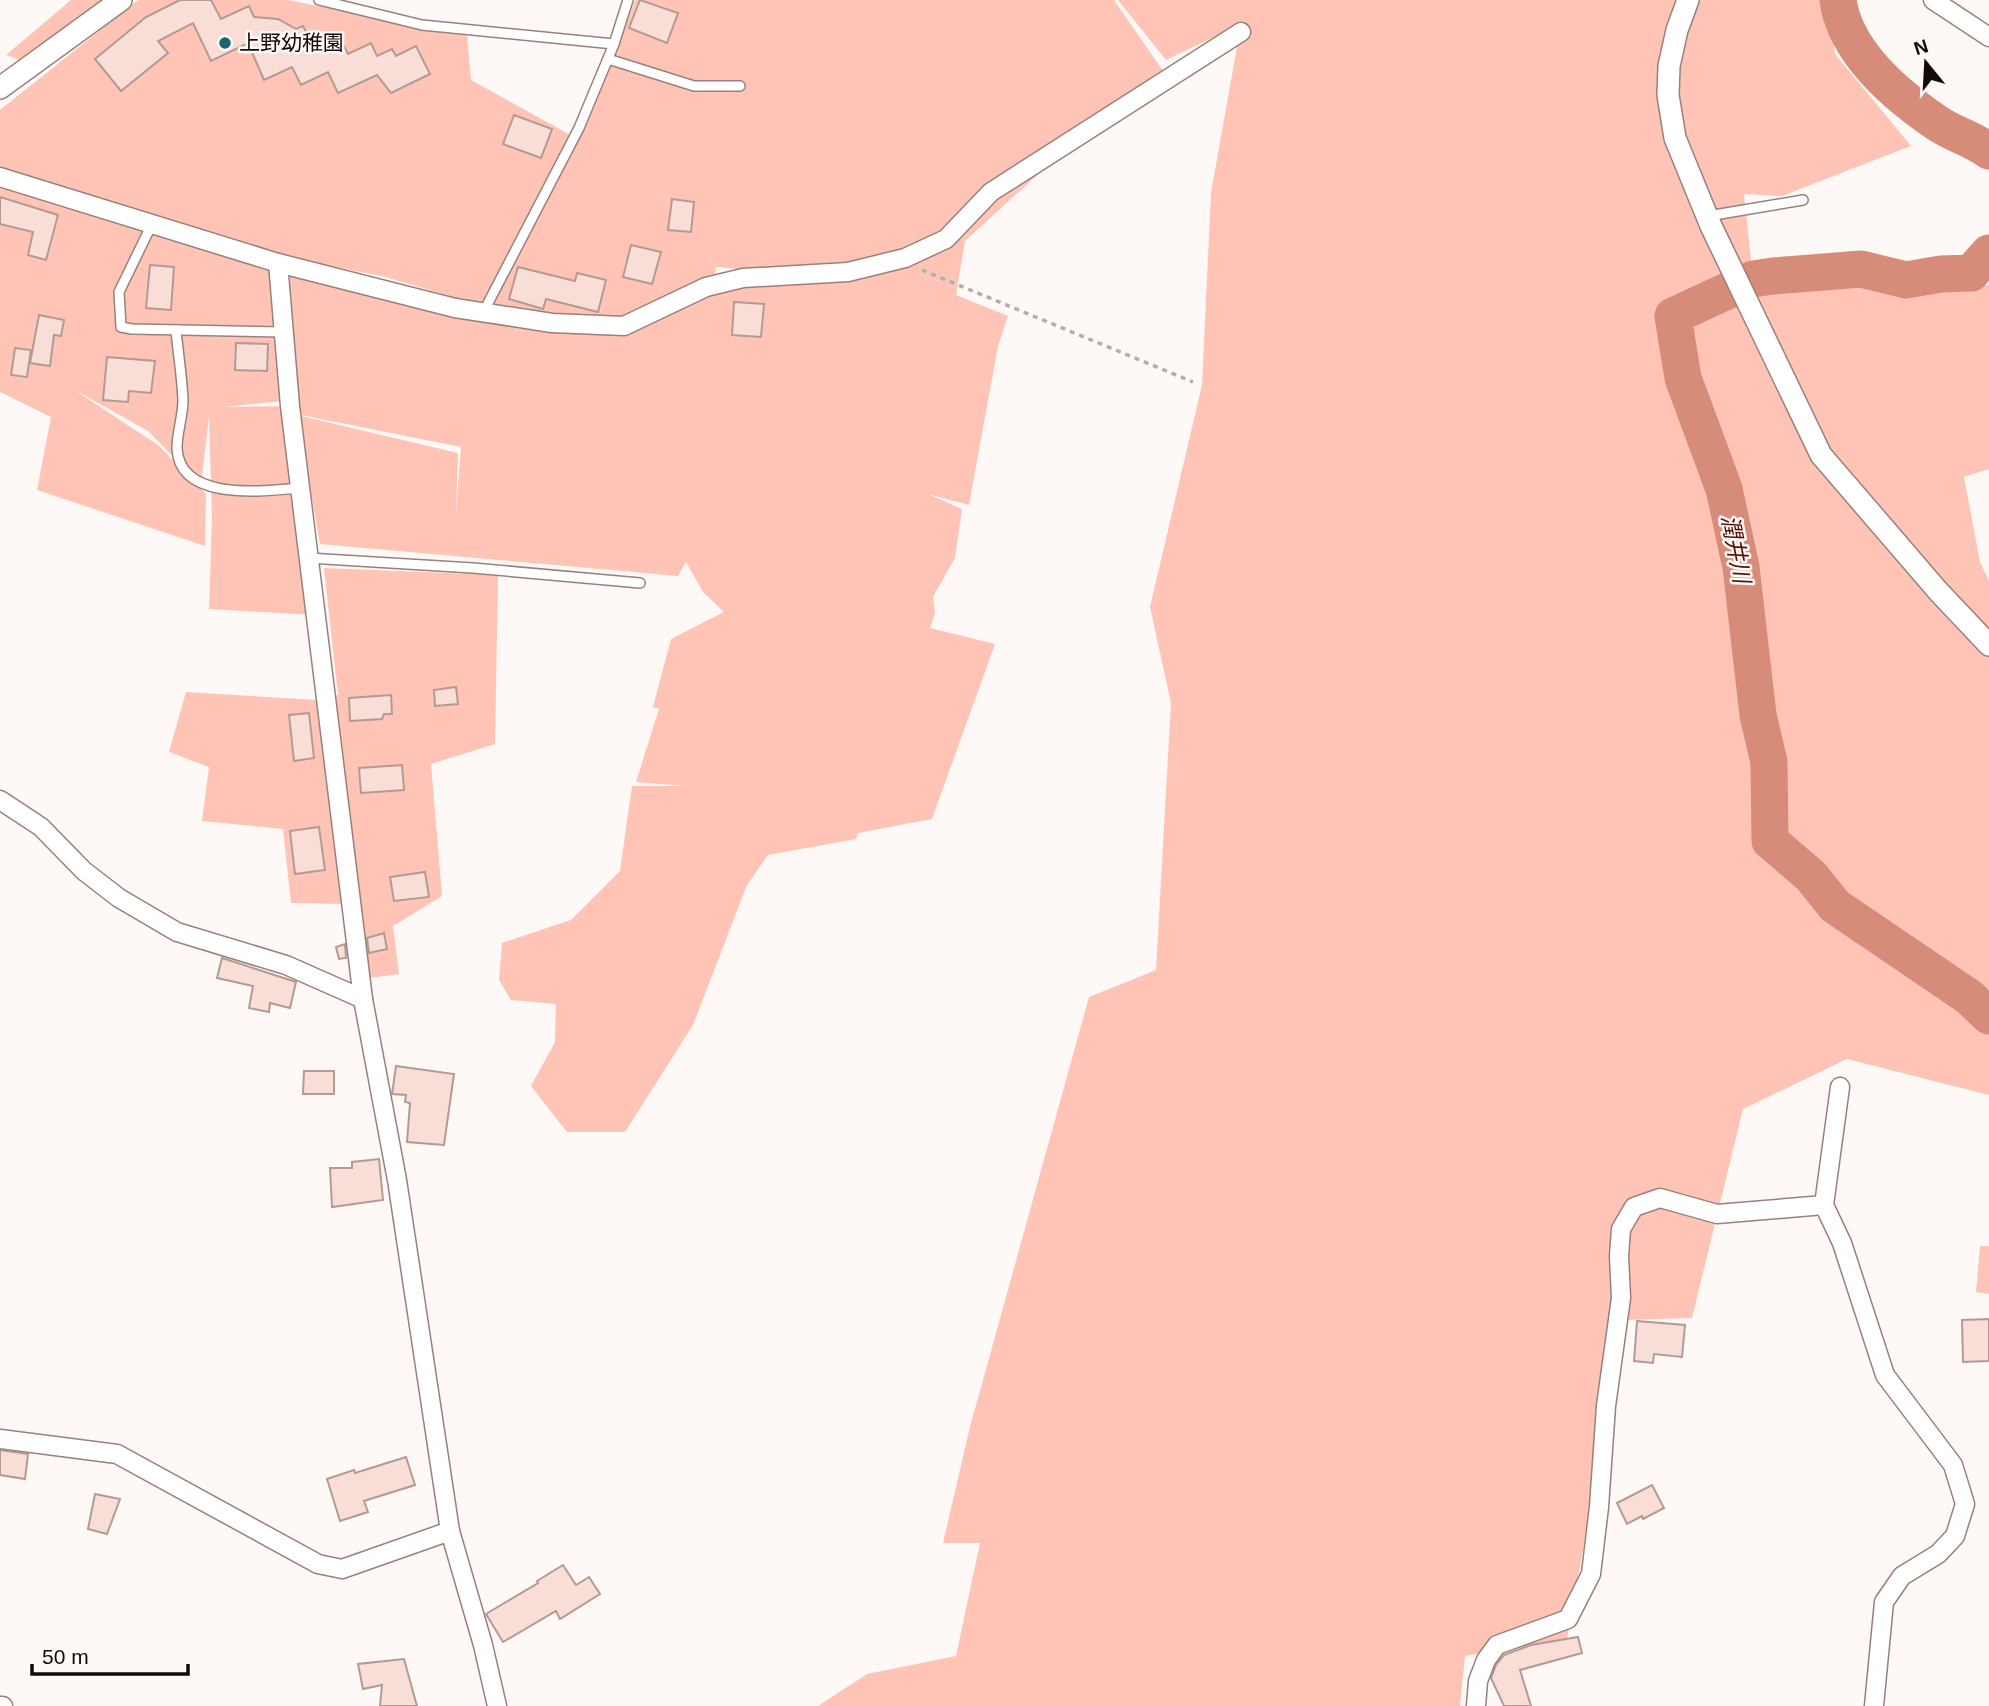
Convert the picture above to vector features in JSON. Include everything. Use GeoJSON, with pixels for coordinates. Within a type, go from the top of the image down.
{"type":"FeatureCollection","features":[{"type":"Feature","properties":{"kind":"street"},"geometry":{"type":"LineString","coordinates":[[0,88],[121,0]]}},
{"type":"Feature","properties":{"kind":"street"},"geometry":{"type":"LineString","coordinates":[[1688,0],[1676,30],[1669,66],[1668,95],[1675,138],[1709,221],[1821,455],[1938,591],[1989,645]]}},
{"type":"Feature","properties":{"kind":"street"},"geometry":{"type":"LineString","coordinates":[[1933,0],[1989,37]]}},
{"type":"Feature","properties":{"kind":"street"},"geometry":{"type":"LineString","coordinates":[[0,177],[278,263],[455,308],[552,323],[624,326],[706,287],[743,278],[848,272],[897,260],[946,239],[991,192],[1241,32]]}},
{"type":"Feature","properties":{"kind":"street"},"geometry":{"type":"LineString","coordinates":[[278,263],[289,406],[363,999],[397,1180],[450,1531],[483,1645],[497,1706]]}},
{"type":"Feature","properties":{"kind":"street"},"geometry":{"type":"LineString","coordinates":[[0,800],[41,827],[84,871],[119,898],[177,932],[286,965],[363,999]]}},
{"type":"Feature","properties":{"kind":"street"},"geometry":{"type":"LineString","coordinates":[[1840,1087],[1824,1205],[1842,1243],[1885,1375],[1953,1465],[1965,1504],[1955,1536],[1938,1555],[1902,1576],[1884,1602],[1874,1706]]}},
{"type":"Feature","properties":{"kind":"street"},"geometry":{"type":"LineString","coordinates":[[1476,1706],[1478,1681],[1486,1660],[1497,1645],[1568,1619],[1591,1573],[1600,1507],[1606,1406],[1622,1298],[1619,1256],[1621,1229],[1634,1207],[1660,1199],[1717,1214],[1824,1205]]}},
{"type":"Feature","properties":{"kind":"street"},"geometry":{"type":"LineString","coordinates":[[0,1439],[117,1454],[318,1564],[342,1569],[450,1531]]}},
{"type":"Feature","properties":{"kind":"lane"},"geometry":{"type":"LineString","coordinates":[[319,0],[422,25],[614,44]]}},
{"type":"Feature","properties":{"kind":"lane"},"geometry":{"type":"LineString","coordinates":[[486,307],[579,128],[614,44],[628,0]]}},
{"type":"Feature","properties":{"kind":"lane"},"geometry":{"type":"LineString","coordinates":[[608,59],[694,86],[740,86]]}},
{"type":"Feature","properties":{"kind":"lane"},"geometry":{"type":"LineString","coordinates":[[1709,221],[1803,200]]}},
{"type":"Feature","properties":{"kind":"lane"},"geometry":{"type":"LineString","coordinates":[[152,224],[119,292],[121,327],[284,332]]}},
{"type":"Feature","properties":{"kind":"lane"},"geometry":{"type":"LineString","coordinates":[[176,330],[183,402],[177,449],[183,469],[201,485],[260,491],[300,488]]}},
{"type":"Feature","properties":{"kind":"lane"},"geometry":{"type":"LineString","coordinates":[[308,558],[473,568],[640,583]]}},
{"type":"Feature","properties":{"kind":"path"},"geometry":{"type":"LineString","coordinates":[[897,260],[1193,382]]}},
{"type":"Feature","properties":{"kind":"shaded area"},"geometry":{"type":"Polygon","coordinates":[[[71,0],[106,0],[26,62],[6,55],[71,0]]]}},
{"type":"Feature","properties":{"kind":"shaded area"},"geometry":{"type":"Polygon","coordinates":[[[138,0],[288,0],[467,36],[471,80],[574,137],[621,38],[635,0],[1114,0],[1168,78],[1115,104],[965,241],[956,295],[1008,316],[998,346],[969,505],[928,494],[962,509],[955,558],[933,597],[935,613],[930,628],[995,644],[932,819],[858,833],[856,839],[768,855],[747,885],[693,1025],[625,1132],[567,1132],[531,1086],[555,1042],[556,1004],[511,1000],[499,980],[502,943],[571,920],[620,871],[632,786],[687,786],[636,782],[659,709],[653,707],[671,639],[724,612],[703,592],[686,562],[678,576],[320,544],[297,415],[458,453],[456,514],[461,447],[291,413],[315,615],[209,609],[212,516],[209,416],[201,485],[148,431],[73,389],[158,445],[206,494],[205,546],[37,490],[51,417],[0,392],[0,188],[501,321],[609,325],[486,307],[386,277],[210,242],[0,171],[0,110],[138,0]],[[717,267],[714,285],[799,275],[717,267]],[[283,401],[224,407],[290,406],[283,401]]]}},
{"type":"Feature","properties":{"kind":"shaded area"},"geometry":{"type":"Polygon","coordinates":[[[1118,0],[1828,0],[1835,54],[1911,146],[1782,196],[1744,194],[1753,278],[1989,285],[1989,469],[1964,477],[1980,562],[1989,581],[1989,1095],[1847,1059],[1743,1109],[1692,1318],[1624,1320],[1567,1639],[1465,1656],[1460,1706],[818,1706],[867,1674],[956,1656],[980,1543],[943,1543],[970,1427],[1089,997],[1156,970],[1171,703],[1150,607],[1202,385],[1211,193],[1241,24],[1166,60],[1118,0]]]}},
{"type":"Feature","properties":{"kind":"shaded area"},"geometry":{"type":"Polygon","coordinates":[[[324,568],[498,575],[495,744],[431,764],[442,896],[393,926],[399,974],[369,978],[331,697],[338,695],[324,568]]]}},
{"type":"Feature","properties":{"kind":"shaded area"},"geometry":{"type":"Polygon","coordinates":[[[186,692],[317,700],[347,904],[291,903],[283,829],[202,821],[209,767],[169,752],[186,692]]]}},
{"type":"Feature","properties":{"kind":"shaded area"},"geometry":{"type":"Polygon","coordinates":[[[1980,1246],[1989,1246],[1989,1294],[1976,1292],[1980,1246]]]}},
{"type":"Feature","properties":{"kind":"building"},"geometry":{"type":"Polygon","coordinates":[[[180,0],[211,0],[221,19],[249,6],[254,17],[278,19],[296,29],[303,26],[309,38],[320,33],[330,53],[344,46],[348,54],[371,43],[377,56],[392,49],[396,56],[416,46],[430,74],[391,93],[377,75],[338,93],[328,72],[301,85],[292,67],[264,80],[248,43],[211,61],[193,23],[158,41],[168,53],[121,91],[95,59],[146,17],[180,0]]]}},
{"type":"Feature","properties":{"kind":"building"},"geometry":{"type":"Polygon","coordinates":[[[640,0],[678,13],[667,43],[629,28],[640,0]]]}},
{"type":"Feature","properties":{"kind":"building"},"geometry":{"type":"Polygon","coordinates":[[[514,115],[552,129],[541,158],[503,144],[514,115]]]}},
{"type":"Feature","properties":{"kind":"building"},"geometry":{"type":"Polygon","coordinates":[[[0,197],[58,215],[46,260],[28,255],[33,232],[0,224],[0,197]]]}},
{"type":"Feature","properties":{"kind":"building"},"geometry":{"type":"Polygon","coordinates":[[[672,199],[694,202],[691,232],[668,230],[672,199]]]}},
{"type":"Feature","properties":{"kind":"building"},"geometry":{"type":"Polygon","coordinates":[[[631,245],[661,252],[652,284],[623,277],[631,245]]]}},
{"type":"Feature","properties":{"kind":"building"},"geometry":{"type":"Polygon","coordinates":[[[150,265],[174,267],[171,310],[146,308],[150,265]]]}},
{"type":"Feature","properties":{"kind":"building"},"geometry":{"type":"Polygon","coordinates":[[[518,267],[575,281],[577,273],[606,280],[598,312],[546,299],[543,309],[509,299],[518,267]]]}},
{"type":"Feature","properties":{"kind":"building"},"geometry":{"type":"Polygon","coordinates":[[[734,302],[764,304],[761,337],[732,335],[734,302]]]}},
{"type":"Feature","properties":{"kind":"building"},"geometry":{"type":"Polygon","coordinates":[[[39,315],[64,320],[61,336],[54,335],[50,366],[30,363],[39,315]]]}},
{"type":"Feature","properties":{"kind":"building"},"geometry":{"type":"Polygon","coordinates":[[[236,343],[268,344],[267,371],[235,370],[236,343]]]}},
{"type":"Feature","properties":{"kind":"building"},"geometry":{"type":"Polygon","coordinates":[[[15,348],[31,350],[27,377],[11,375],[15,348]]]}},
{"type":"Feature","properties":{"kind":"building"},"geometry":{"type":"Polygon","coordinates":[[[107,357],[155,361],[151,393],[129,391],[128,402],[103,400],[107,357]]]}},
{"type":"Feature","properties":{"kind":"building"},"geometry":{"type":"Polygon","coordinates":[[[456,687],[458,704],[435,706],[434,690],[456,687]]]}},
{"type":"Feature","properties":{"kind":"building"},"geometry":{"type":"Polygon","coordinates":[[[391,695],[392,714],[384,714],[382,719],[350,721],[349,698],[391,695]]]}},
{"type":"Feature","properties":{"kind":"building"},"geometry":{"type":"Polygon","coordinates":[[[309,713],[314,758],[294,761],[289,715],[309,713]]]}},
{"type":"Feature","properties":{"kind":"building"},"geometry":{"type":"Polygon","coordinates":[[[402,765],[404,790],[361,793],[359,768],[402,765]]]}},
{"type":"Feature","properties":{"kind":"building"},"geometry":{"type":"Polygon","coordinates":[[[319,827],[325,870],[295,874],[290,831],[319,827]]]}},
{"type":"Feature","properties":{"kind":"building"},"geometry":{"type":"Polygon","coordinates":[[[425,872],[429,897],[394,901],[390,877],[425,872]]]}},
{"type":"Feature","properties":{"kind":"building"},"geometry":{"type":"Polygon","coordinates":[[[384,933],[387,949],[369,953],[367,938],[384,933]]]}},
{"type":"Feature","properties":{"kind":"building"},"geometry":{"type":"Polygon","coordinates":[[[345,944],[346,958],[339,959],[336,947],[345,944]]]}},
{"type":"Feature","properties":{"kind":"building"},"geometry":{"type":"Polygon","coordinates":[[[222,958],[296,982],[290,1008],[270,1003],[269,1012],[249,1008],[253,986],[217,978],[222,958]]]}},
{"type":"Feature","properties":{"kind":"building"},"geometry":{"type":"Polygon","coordinates":[[[396,1066],[454,1074],[444,1145],[407,1142],[410,1103],[405,1102],[406,1095],[392,1094],[396,1066]]]}},
{"type":"Feature","properties":{"kind":"building"},"geometry":{"type":"Polygon","coordinates":[[[304,1071],[334,1071],[334,1094],[303,1094],[304,1071]]]}},
{"type":"Feature","properties":{"kind":"building"},"geometry":{"type":"Polygon","coordinates":[[[379,1159],[383,1200],[332,1207],[330,1168],[352,1168],[352,1162],[379,1159]]]}},
{"type":"Feature","properties":{"kind":"building"},"geometry":{"type":"Polygon","coordinates":[[[1989,1319],[1989,1361],[1963,1362],[1962,1320],[1989,1319]]]}},
{"type":"Feature","properties":{"kind":"building"},"geometry":{"type":"Polygon","coordinates":[[[1637,1321],[1685,1325],[1682,1357],[1654,1354],[1653,1363],[1634,1361],[1637,1321]]]}},
{"type":"Feature","properties":{"kind":"building"},"geometry":{"type":"Polygon","coordinates":[[[0,1450],[28,1454],[25,1479],[0,1475],[0,1450]]]}},
{"type":"Feature","properties":{"kind":"building"},"geometry":{"type":"Polygon","coordinates":[[[406,1457],[415,1485],[364,1501],[368,1512],[340,1521],[327,1479],[406,1457]]]}},
{"type":"Feature","properties":{"kind":"building"},"geometry":{"type":"Polygon","coordinates":[[[1652,1485],[1664,1508],[1627,1524],[1617,1503],[1652,1485]]]}},
{"type":"Feature","properties":{"kind":"building"},"geometry":{"type":"Polygon","coordinates":[[[95,1494],[120,1499],[107,1534],[88,1529],[95,1494]]]}},
{"type":"Feature","properties":{"kind":"building"},"geometry":{"type":"Polygon","coordinates":[[[563,1565],[576,1585],[589,1577],[600,1594],[560,1619],[556,1611],[503,1642],[486,1614],[563,1565]]]}},
{"type":"Feature","properties":{"kind":"building"},"geometry":{"type":"Polygon","coordinates":[[[1578,1637],[1582,1653],[1520,1670],[1531,1706],[1504,1706],[1491,1678],[1504,1655],[1531,1645],[1578,1637]]]}},
{"type":"Feature","properties":{"kind":"building"},"geometry":{"type":"Polygon","coordinates":[[[404,1659],[417,1706],[380,1706],[382,1685],[363,1689],[358,1664],[404,1659]]]}},
{"type":"Feature","properties":{"kind":"waterway","name":"潤井川"},"geometry":{"type":"LineString","coordinates":[[1838,0],[1851,37],[1875,70],[1905,99],[1937,123],[1989,151]]}},
{"type":"Feature","properties":{"kind":"waterway","name":"潤井川"},"geometry":{"type":"LineString","coordinates":[[1989,253],[1971,273],[1941,274],[1906,280],[1861,269],[1753,279],[1673,316],[1683,378],[1724,489],[1741,567],[1758,715],[1769,762],[1770,841],[1811,876],[1835,906],[1969,997],[1989,1016]]}},
{"type":"Feature","properties":{"kind":"place","name":"上野幼稚園"},"geometry":{"type":"Point","coordinates":[225,43]}}]}
